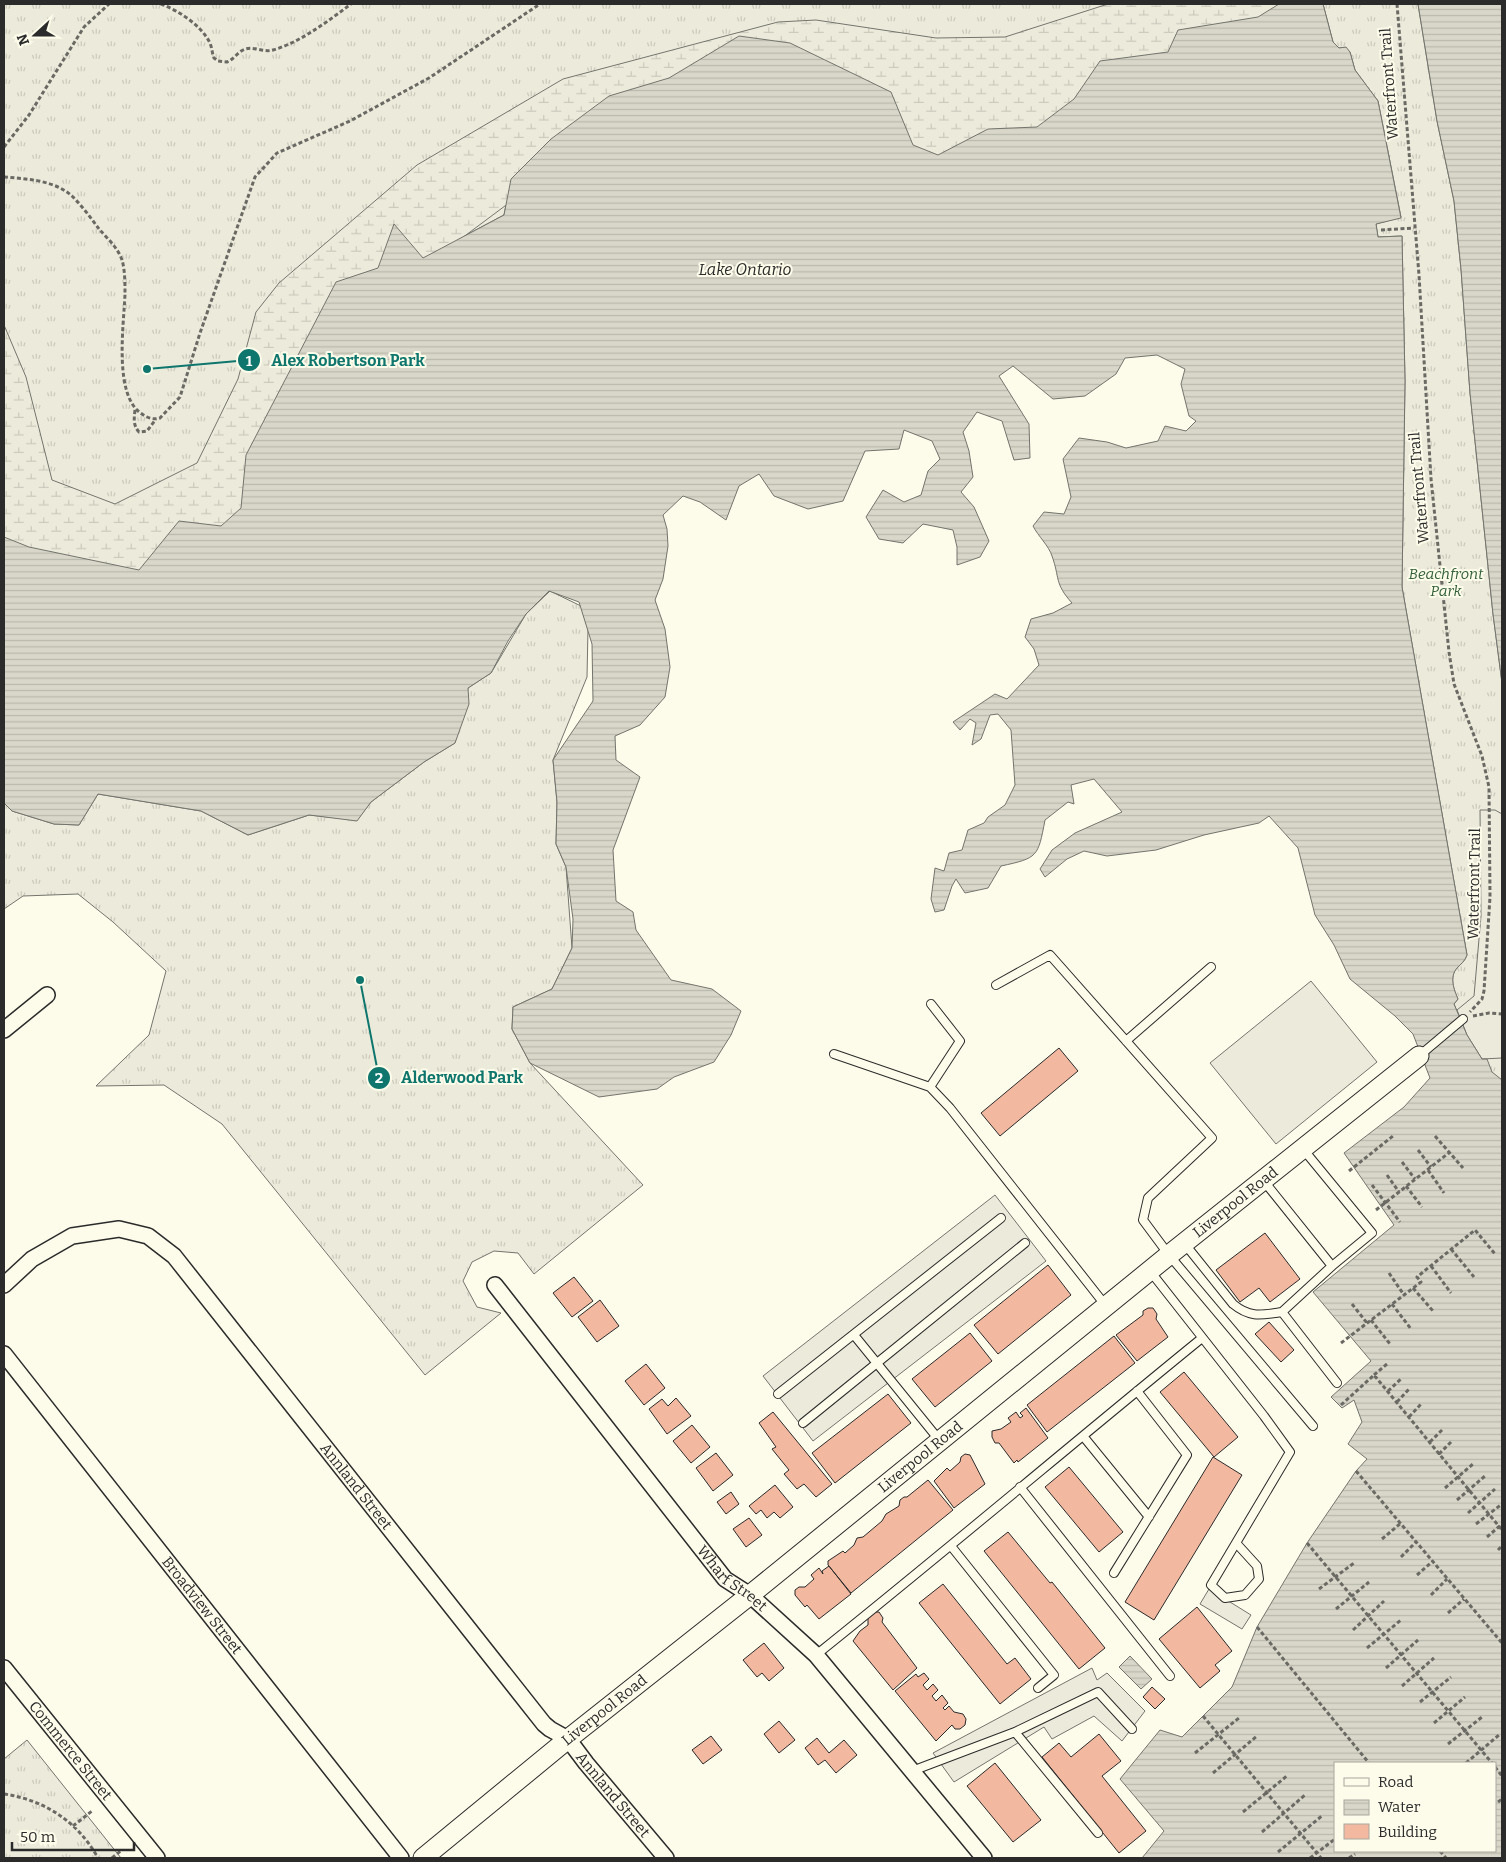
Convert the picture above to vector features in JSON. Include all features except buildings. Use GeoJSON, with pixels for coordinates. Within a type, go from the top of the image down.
{"type":"FeatureCollection","features":[{"type":"Feature","properties":{"kind":"street"},"geometry":{"type":"LineString","coordinates":[[4,1030],[47,995]]}},
{"type":"Feature","properties":{"kind":"street","name":"Liverpool Road"},"geometry":{"type":"LineString","coordinates":[[422,1858],[1169,1255],[1419,1056]]}},
{"type":"Feature","properties":{"kind":"street","name":"Annland Street"},"geometry":{"type":"LineString","coordinates":[[4,1284],[32,1259],[72,1236],[118,1229],[148,1236],[174,1256],[544,1724],[550,1730],[568,1739],[666,1858]]}},
{"type":"Feature","properties":{"kind":"street","name":"Wharf Street"},"geometry":{"type":"LineString","coordinates":[[495,1285],[726,1579],[750,1595],[816,1655],[984,1858]]}},
{"type":"Feature","properties":{"kind":"street","name":"Broadview Street"},"geometry":{"type":"LineString","coordinates":[[4,1354],[401,1858]]}},
{"type":"Feature","properties":{"kind":"street","name":"Commerce Street"},"geometry":{"type":"LineString","coordinates":[[4,1668],[157,1858]]}},
{"type":"Feature","properties":{"kind":"lane"},"geometry":{"type":"LineString","coordinates":[[996,985],[1050,955],[1212,1138],[1148,1198],[1143,1220],[1169,1255],[1313,1426]]}},
{"type":"Feature","properties":{"kind":"lane"},"geometry":{"type":"LineString","coordinates":[[1126,1040],[1212,966]]}},
{"type":"Feature","properties":{"kind":"lane"},"geometry":{"type":"LineString","coordinates":[[930,1004],[960,1041],[930,1087]]}},
{"type":"Feature","properties":{"kind":"lane"},"geometry":{"type":"LineString","coordinates":[[1419,1056],[1463,1020]]}},
{"type":"Feature","properties":{"kind":"lane"},"geometry":{"type":"LineString","coordinates":[[834,1054],[930,1087],[950,1108],[1106,1307]]}},
{"type":"Feature","properties":{"kind":"lane"},"geometry":{"type":"LineString","coordinates":[[1184,1243],[1233,1304],[1243,1312],[1263,1315],[1282,1312],[1332,1266],[1372,1233],[1303,1149]]}},
{"type":"Feature","properties":{"kind":"lane"},"geometry":{"type":"LineString","coordinates":[[1263,1180],[1332,1266]]}},
{"type":"Feature","properties":{"kind":"lane"},"geometry":{"type":"LineString","coordinates":[[778,1394],[1001,1218]]}},
{"type":"Feature","properties":{"kind":"lane"},"geometry":{"type":"LineString","coordinates":[[803,1423],[1025,1243]]}},
{"type":"Feature","properties":{"kind":"lane"},"geometry":{"type":"LineString","coordinates":[[1150,1271],[1290,1452],[1212,1586],[1225,1598],[1245,1595],[1259,1579],[1257,1566],[1237,1544]]}},
{"type":"Feature","properties":{"kind":"lane"},"geometry":{"type":"LineString","coordinates":[[1282,1312],[1337,1382]]}},
{"type":"Feature","properties":{"kind":"lane"},"geometry":{"type":"LineString","coordinates":[[854,1335],[940,1441]]}},
{"type":"Feature","properties":{"kind":"lane"},"geometry":{"type":"LineString","coordinates":[[816,1655],[1202,1338]]}},
{"type":"Feature","properties":{"kind":"lane"},"geometry":{"type":"LineString","coordinates":[[1114,1574],[1187,1455],[1137,1391]]}},
{"type":"Feature","properties":{"kind":"lane"},"geometry":{"type":"LineString","coordinates":[[1083,1436],[1148,1517]]}},
{"type":"Feature","properties":{"kind":"lane"},"geometry":{"type":"LineString","coordinates":[[1020,1487],[1170,1676]]}},
{"type":"Feature","properties":{"kind":"lane"},"geometry":{"type":"LineString","coordinates":[[951,1546],[1054,1675],[1038,1688]]}},
{"type":"Feature","properties":{"kind":"lane"},"geometry":{"type":"LineString","coordinates":[[912,1771],[1015,1732],[1098,1692],[1132,1729]]}},
{"type":"Feature","properties":{"kind":"lane"},"geometry":{"type":"LineString","coordinates":[[1015,1732],[1098,1833]]}},
{"type":"Feature","properties":{"kind":"path"},"geometry":{"type":"LineString","coordinates":[[4,147],[29,115],[84,27],[109,4]]}},
{"type":"Feature","properties":{"kind":"path"},"geometry":{"type":"LineString","coordinates":[[161,4],[201,30],[209,41],[214,58],[227,62],[243,50],[253,48],[268,52],[284,47],[312,31],[351,4]]}},
{"type":"Feature","properties":{"kind":"path"},"geometry":{"type":"LineString","coordinates":[[4,177],[32,180],[60,187],[72,197],[122,258],[125,292],[122,368],[126,387],[135,410],[135,427],[140,432],[148,431],[156,419],[164,415],[180,397],[200,333],[255,177],[264,165],[277,153],[350,121],[429,78],[540,4]]}},
{"type":"Feature","properties":{"kind":"path","name":"Waterfront Trail"},"geometry":{"type":"LineString","coordinates":[[1397,4],[1431,479],[1452,670],[1454,684],[1482,756],[1489,787],[1490,898],[1484,991],[1482,999],[1463,1020]]}},
{"type":"Feature","properties":{"kind":"path"},"geometry":{"type":"LineString","coordinates":[[1382,230],[1414,228]]}},
{"type":"Feature","properties":{"kind":"path"},"geometry":{"type":"LineString","coordinates":[[135,410],[144,416],[156,419]]}},
{"type":"Feature","properties":{"kind":"path"},"geometry":{"type":"LineString","coordinates":[[1463,1020],[1489,1013],[1502,1014]]}},
{"type":"Feature","properties":{"kind":"path"},"geometry":{"type":"LineString","coordinates":[[1349,1171],[1393,1136]]}},
{"type":"Feature","properties":{"kind":"path"},"geometry":{"type":"LineString","coordinates":[[1435,1136],[1463,1168]]}},
{"type":"Feature","properties":{"kind":"path"},"geometry":{"type":"LineString","coordinates":[[1418,1150],[1444,1193]]}},
{"type":"Feature","properties":{"kind":"path"},"geometry":{"type":"LineString","coordinates":[[1376,1210],[1450,1152]]}},
{"type":"Feature","properties":{"kind":"path"},"geometry":{"type":"LineString","coordinates":[[1402,1162],[1415,1179]]}},
{"type":"Feature","properties":{"kind":"path"},"geometry":{"type":"LineString","coordinates":[[1387,1175],[1399,1192]]}},
{"type":"Feature","properties":{"kind":"path"},"geometry":{"type":"LineString","coordinates":[[1372,1185],[1400,1222]]}},
{"type":"Feature","properties":{"kind":"path"},"geometry":{"type":"LineString","coordinates":[[1406,1186],[1422,1207]]}},
{"type":"Feature","properties":{"kind":"path"},"geometry":{"type":"LineString","coordinates":[[1341,1342],[1421,1282],[1417,1277],[1476,1230],[1495,1254]]}},
{"type":"Feature","properties":{"kind":"path"},"geometry":{"type":"LineString","coordinates":[[1452,1249],[1474,1276]]}},
{"type":"Feature","properties":{"kind":"path"},"geometry":{"type":"LineString","coordinates":[[1431,1266],[1450,1293]]}},
{"type":"Feature","properties":{"kind":"path"},"geometry":{"type":"LineString","coordinates":[[1388,1273],[1404,1295]]}},
{"type":"Feature","properties":{"kind":"path"},"geometry":{"type":"LineString","coordinates":[[1413,1288],[1433,1311]]}},
{"type":"Feature","properties":{"kind":"path"},"geometry":{"type":"LineString","coordinates":[[1352,1304],[1367,1323]]}},
{"type":"Feature","properties":{"kind":"path"},"geometry":{"type":"LineString","coordinates":[[1392,1304],[1411,1328]]}},
{"type":"Feature","properties":{"kind":"path"},"geometry":{"type":"LineString","coordinates":[[1371,1320],[1390,1344]]}},
{"type":"Feature","properties":{"kind":"path"},"geometry":{"type":"LineString","coordinates":[[1341,1404],[1387,1364]]}},
{"type":"Feature","properties":{"kind":"path"},"geometry":{"type":"LineString","coordinates":[[1374,1375],[1501,1527],[1487,1537]]}},
{"type":"Feature","properties":{"kind":"path"},"geometry":{"type":"LineString","coordinates":[[1388,1391],[1401,1379]]}},
{"type":"Feature","properties":{"kind":"path"},"geometry":{"type":"LineString","coordinates":[[1397,1402],[1410,1388]]}},
{"type":"Feature","properties":{"kind":"path"},"geometry":{"type":"LineString","coordinates":[[1409,1417],[1422,1403]]}},
{"type":"Feature","properties":{"kind":"path"},"geometry":{"type":"LineString","coordinates":[[1430,1442],[1443,1429]]}},
{"type":"Feature","properties":{"kind":"path"},"geometry":{"type":"LineString","coordinates":[[1439,1454],[1452,1441]]}},
{"type":"Feature","properties":{"kind":"path"},"geometry":{"type":"LineString","coordinates":[[1445,1488],[1473,1464]]}},
{"type":"Feature","properties":{"kind":"path"},"geometry":{"type":"LineString","coordinates":[[1356,1470],[1502,1643]]}},
{"type":"Feature","properties":{"kind":"path"},"geometry":{"type":"LineString","coordinates":[[1457,1500],[1485,1476]]}},
{"type":"Feature","properties":{"kind":"path"},"geometry":{"type":"LineString","coordinates":[[1468,1513],[1494,1489]]}},
{"type":"Feature","properties":{"kind":"path"},"geometry":{"type":"LineString","coordinates":[[1476,1524],[1502,1504]]}},
{"type":"Feature","properties":{"kind":"path"},"geometry":{"type":"LineString","coordinates":[[1382,1539],[1400,1523]]}},
{"type":"Feature","properties":{"kind":"path"},"geometry":{"type":"LineString","coordinates":[[1401,1557],[1416,1542]]}},
{"type":"Feature","properties":{"kind":"path"},"geometry":{"type":"LineString","coordinates":[[1307,1543],[1491,1762]]}},
{"type":"Feature","properties":{"kind":"path"},"geometry":{"type":"LineString","coordinates":[[1498,1550],[1502,1546]]}},
{"type":"Feature","properties":{"kind":"path"},"geometry":{"type":"LineString","coordinates":[[1417,1575],[1433,1561]]}},
{"type":"Feature","properties":{"kind":"path"},"geometry":{"type":"LineString","coordinates":[[1319,1588],[1354,1563]]}},
{"type":"Feature","properties":{"kind":"path"},"geometry":{"type":"LineString","coordinates":[[1431,1595],[1447,1578]]}},
{"type":"Feature","properties":{"kind":"path"},"geometry":{"type":"LineString","coordinates":[[1336,1609],[1369,1582]]}},
{"type":"Feature","properties":{"kind":"path"},"geometry":{"type":"LineString","coordinates":[[1448,1613],[1465,1599]]}},
{"type":"Feature","properties":{"kind":"path"},"geometry":{"type":"LineString","coordinates":[[1353,1630],[1384,1601]]}},
{"type":"Feature","properties":{"kind":"path"},"geometry":{"type":"LineString","coordinates":[[1367,1648],[1400,1620]]}},
{"type":"Feature","properties":{"kind":"path"},"geometry":{"type":"LineString","coordinates":[[1257,1627],[1368,1762]]}},
{"type":"Feature","properties":{"kind":"path"},"geometry":{"type":"LineString","coordinates":[[1386,1668],[1418,1640]]}},
{"type":"Feature","properties":{"kind":"path"},"geometry":{"type":"LineString","coordinates":[[1402,1686],[1434,1658]]}},
{"type":"Feature","properties":{"kind":"path"},"geometry":{"type":"LineString","coordinates":[[1420,1702],[1451,1678]]}},
{"type":"Feature","properties":{"kind":"path"},"geometry":{"type":"LineString","coordinates":[[1434,1723],[1465,1696]]}},
{"type":"Feature","properties":{"kind":"path"},"geometry":{"type":"LineString","coordinates":[[1203,1716],[1321,1858]]}},
{"type":"Feature","properties":{"kind":"path"},"geometry":{"type":"LineString","coordinates":[[1448,1744],[1482,1717]]}},
{"type":"Feature","properties":{"kind":"path"},"geometry":{"type":"LineString","coordinates":[[1195,1753],[1239,1718]]}},
{"type":"Feature","properties":{"kind":"path"},"geometry":{"type":"LineString","coordinates":[[1467,1762],[1499,1735]]}},
{"type":"Feature","properties":{"kind":"path"},"geometry":{"type":"LineString","coordinates":[[1213,1773],[1257,1736]]}},
{"type":"Feature","properties":{"kind":"path"},"geometry":{"type":"LineString","coordinates":[[1243,1812],[1288,1775]]}},
{"type":"Feature","properties":{"kind":"path"},"geometry":{"type":"LineString","coordinates":[[4,1794],[19,1796],[50,1808],[73,1826],[94,1850],[98,1858]]}},
{"type":"Feature","properties":{"kind":"path"},"geometry":{"type":"LineString","coordinates":[[1262,1832],[1305,1794]]}},
{"type":"Feature","properties":{"kind":"path"},"geometry":{"type":"LineString","coordinates":[[1498,1802],[1502,1799]]}},
{"type":"Feature","properties":{"kind":"path"},"geometry":{"type":"LineString","coordinates":[[73,1826],[92,1811]]}},
{"type":"Feature","properties":{"kind":"path"},"geometry":{"type":"LineString","coordinates":[[1278,1852],[1323,1815]]}},
{"type":"Feature","properties":{"kind":"path"},"geometry":{"type":"LineString","coordinates":[[1310,1858],[1334,1840]]}},
{"type":"Feature","properties":{"kind":"path"},"geometry":{"type":"LineString","coordinates":[[112,1858],[122,1850]]}},
{"type":"Feature","properties":{"kind":"path"},"geometry":{"type":"LineString","coordinates":[[1349,1858],[1355,1854]]}},
{"type":"Feature","properties":{"kind":"green space"},"geometry":{"type":"Polygon","coordinates":[[[4,4],[1279,4],[511,179],[504,215],[423,258],[242,508],[4,537],[4,4]]]}},
{"type":"Feature","properties":{"kind":"green space"},"geometry":{"type":"Polygon","coordinates":[[[1108,4],[1316,4],[983,176],[612,126],[391,291],[293,444],[188,594],[4,553],[4,325],[26,377],[52,480],[115,504],[197,463],[238,379],[256,312],[279,283],[417,165],[563,79],[778,22],[816,20],[936,38],[1005,37],[1108,4]]]}},
{"type":"Feature","properties":{"kind":"green space","name":"Beachfront Park"},"geometry":{"type":"Polygon","coordinates":[[[1323,4],[1418,4],[1437,121],[1454,201],[1470,393],[1502,683],[1502,1080],[1495,1075],[1481,1057],[1454,1004],[1458,999],[1454,988],[1453,975],[1467,955],[1402,587],[1405,381],[1402,236],[1378,237],[1376,224],[1401,217],[1378,101],[1355,70],[1350,52],[1346,48],[1339,48],[1333,42],[1323,4]]]}},
{"type":"Feature","properties":{"kind":"green space"},"geometry":{"type":"Polygon","coordinates":[[[550,591],[581,606],[588,629],[587,677],[553,760],[557,802],[556,844],[566,867],[572,948],[552,989],[513,1007],[512,1029],[530,1063],[643,1185],[534,1274],[518,1253],[494,1251],[472,1262],[463,1281],[477,1307],[501,1313],[425,1375],[222,1124],[164,1085],[96,1086],[149,1035],[166,971],[113,922],[78,894],[23,896],[4,909],[4,803],[12,811],[54,824],[79,825],[98,794],[201,811],[248,835],[309,815],[357,820],[371,802],[424,762],[455,743],[468,688],[491,673],[526,614],[550,591]]]}},
{"type":"Feature","properties":{"kind":"green space"},"geometry":{"type":"Polygon","coordinates":[[[27,1740],[121,1858],[4,1858],[4,1759],[27,1740]]]}},
{"type":"Feature","properties":{"kind":"shaded area"},"geometry":{"type":"Polygon","coordinates":[[[1480,810],[1495,810],[1502,814],[1502,1058],[1482,1059],[1467,1035],[1457,1010],[1474,996],[1481,916],[1480,810]]]}},
{"type":"Feature","properties":{"kind":"shaded area"},"geometry":{"type":"Polygon","coordinates":[[[1311,981],[1377,1062],[1276,1144],[1210,1063],[1311,981]]]}},
{"type":"Feature","properties":{"kind":"shaded area"},"geometry":{"type":"Polygon","coordinates":[[[995,1195],[1046,1261],[813,1441],[763,1376],[995,1195]]]}},
{"type":"Feature","properties":{"kind":"shaded area"},"geometry":{"type":"Polygon","coordinates":[[[1209,1589],[1251,1615],[1242,1629],[1200,1604],[1209,1589]]]}},
{"type":"Feature","properties":{"kind":"shaded area"},"geometry":{"type":"Polygon","coordinates":[[[1092,1668],[1097,1680],[1107,1673],[1145,1711],[1122,1741],[1094,1716],[1052,1739],[1044,1727],[954,1782],[933,1753],[1092,1668]]]}},
{"type":"Feature","properties":{"kind":"water","name":"Lake Ontario"},"geometry":{"type":"Polygon","coordinates":[[[1279,4],[1323,4],[1333,42],[1339,48],[1346,47],[1350,52],[1355,70],[1378,101],[1401,218],[1376,224],[1378,237],[1402,236],[1405,381],[1402,587],[1467,955],[1453,975],[1454,988],[1458,999],[1454,1004],[1467,1035],[1482,1059],[1487,1059],[1492,1072],[1502,1080],[1502,1858],[1142,1858],[1164,1831],[1120,1779],[1160,1730],[1182,1737],[1232,1687],[1257,1627],[1307,1543],[1356,1471],[1367,1459],[1348,1444],[1362,1422],[1354,1400],[1342,1408],[1331,1397],[1371,1361],[1313,1292],[1394,1225],[1344,1153],[1404,1107],[1430,1078],[1413,1034],[1395,1016],[1350,979],[1334,945],[1315,915],[1298,848],[1269,816],[1259,823],[1204,835],[1156,850],[1107,856],[1084,851],[1067,859],[1045,877],[1040,869],[1052,850],[1075,833],[1122,812],[1094,779],[1071,785],[1074,804],[1068,802],[1045,820],[1038,849],[1029,858],[1001,866],[988,888],[965,893],[956,879],[944,910],[935,912],[931,899],[935,868],[944,871],[949,853],[962,850],[968,830],[984,823],[988,817],[1005,805],[1015,785],[1011,730],[998,714],[990,715],[981,739],[972,745],[976,723],[970,719],[960,730],[953,722],[995,694],[1007,699],[1039,665],[1034,649],[1025,637],[1031,619],[1053,613],[1072,603],[1062,590],[1051,552],[1033,526],[1044,512],[1064,514],[1071,497],[1063,459],[1079,438],[1107,442],[1126,448],[1158,441],[1165,426],[1186,431],[1196,421],[1189,416],[1181,384],[1185,369],[1157,355],[1125,358],[1116,374],[1085,396],[1053,399],[1013,366],[999,376],[1029,424],[1030,458],[1014,460],[1002,421],[977,412],[963,432],[969,451],[973,477],[961,492],[974,507],[989,541],[980,557],[957,565],[957,547],[953,530],[923,524],[903,543],[879,539],[866,517],[883,490],[904,502],[921,495],[928,471],[940,459],[932,441],[904,430],[899,449],[865,451],[843,501],[808,509],[774,496],[759,474],[739,486],[726,520],[700,502],[683,496],[663,515],[667,529],[668,546],[663,579],[655,600],[665,629],[670,667],[665,697],[640,725],[615,736],[616,760],[640,777],[613,850],[616,901],[633,912],[636,930],[671,980],[712,989],[741,1011],[731,1035],[714,1062],[674,1077],[657,1089],[599,1097],[530,1063],[512,1029],[513,1007],[552,989],[572,948],[573,919],[566,867],[556,844],[557,802],[553,760],[593,701],[592,644],[579,602],[549,591],[526,614],[508,641],[491,673],[468,688],[469,704],[455,743],[424,762],[371,802],[357,821],[309,815],[248,835],[201,811],[98,794],[79,825],[54,824],[12,811],[4,803],[4,537],[29,547],[139,570],[179,521],[221,526],[241,508],[246,455],[336,282],[378,268],[394,224],[423,258],[504,215],[511,179],[551,139],[609,96],[669,78],[739,36],[790,43],[891,92],[913,145],[938,155],[988,129],[1037,127],[1074,99],[1100,61],[1168,52],[1178,30],[1258,17],[1279,4]]]}},
{"type":"Feature","properties":{"kind":"water"},"geometry":{"type":"Polygon","coordinates":[[[1418,4],[1502,4],[1502,683],[1470,393],[1454,201],[1437,121],[1418,4]]]}},
{"type":"Feature","properties":{"kind":"water"},"geometry":{"type":"Polygon","coordinates":[[[1130,1656],[1152,1679],[1141,1689],[1119,1667],[1130,1656]]]}},
{"type":"Feature","properties":{"kind":"place","name":"Alex Robertson Park"},"geometry":{"type":"Point","coordinates":[147,369]}},
{"type":"Feature","properties":{"kind":"place","name":"Alderwood Park"},"geometry":{"type":"Point","coordinates":[360,980]}}]}
